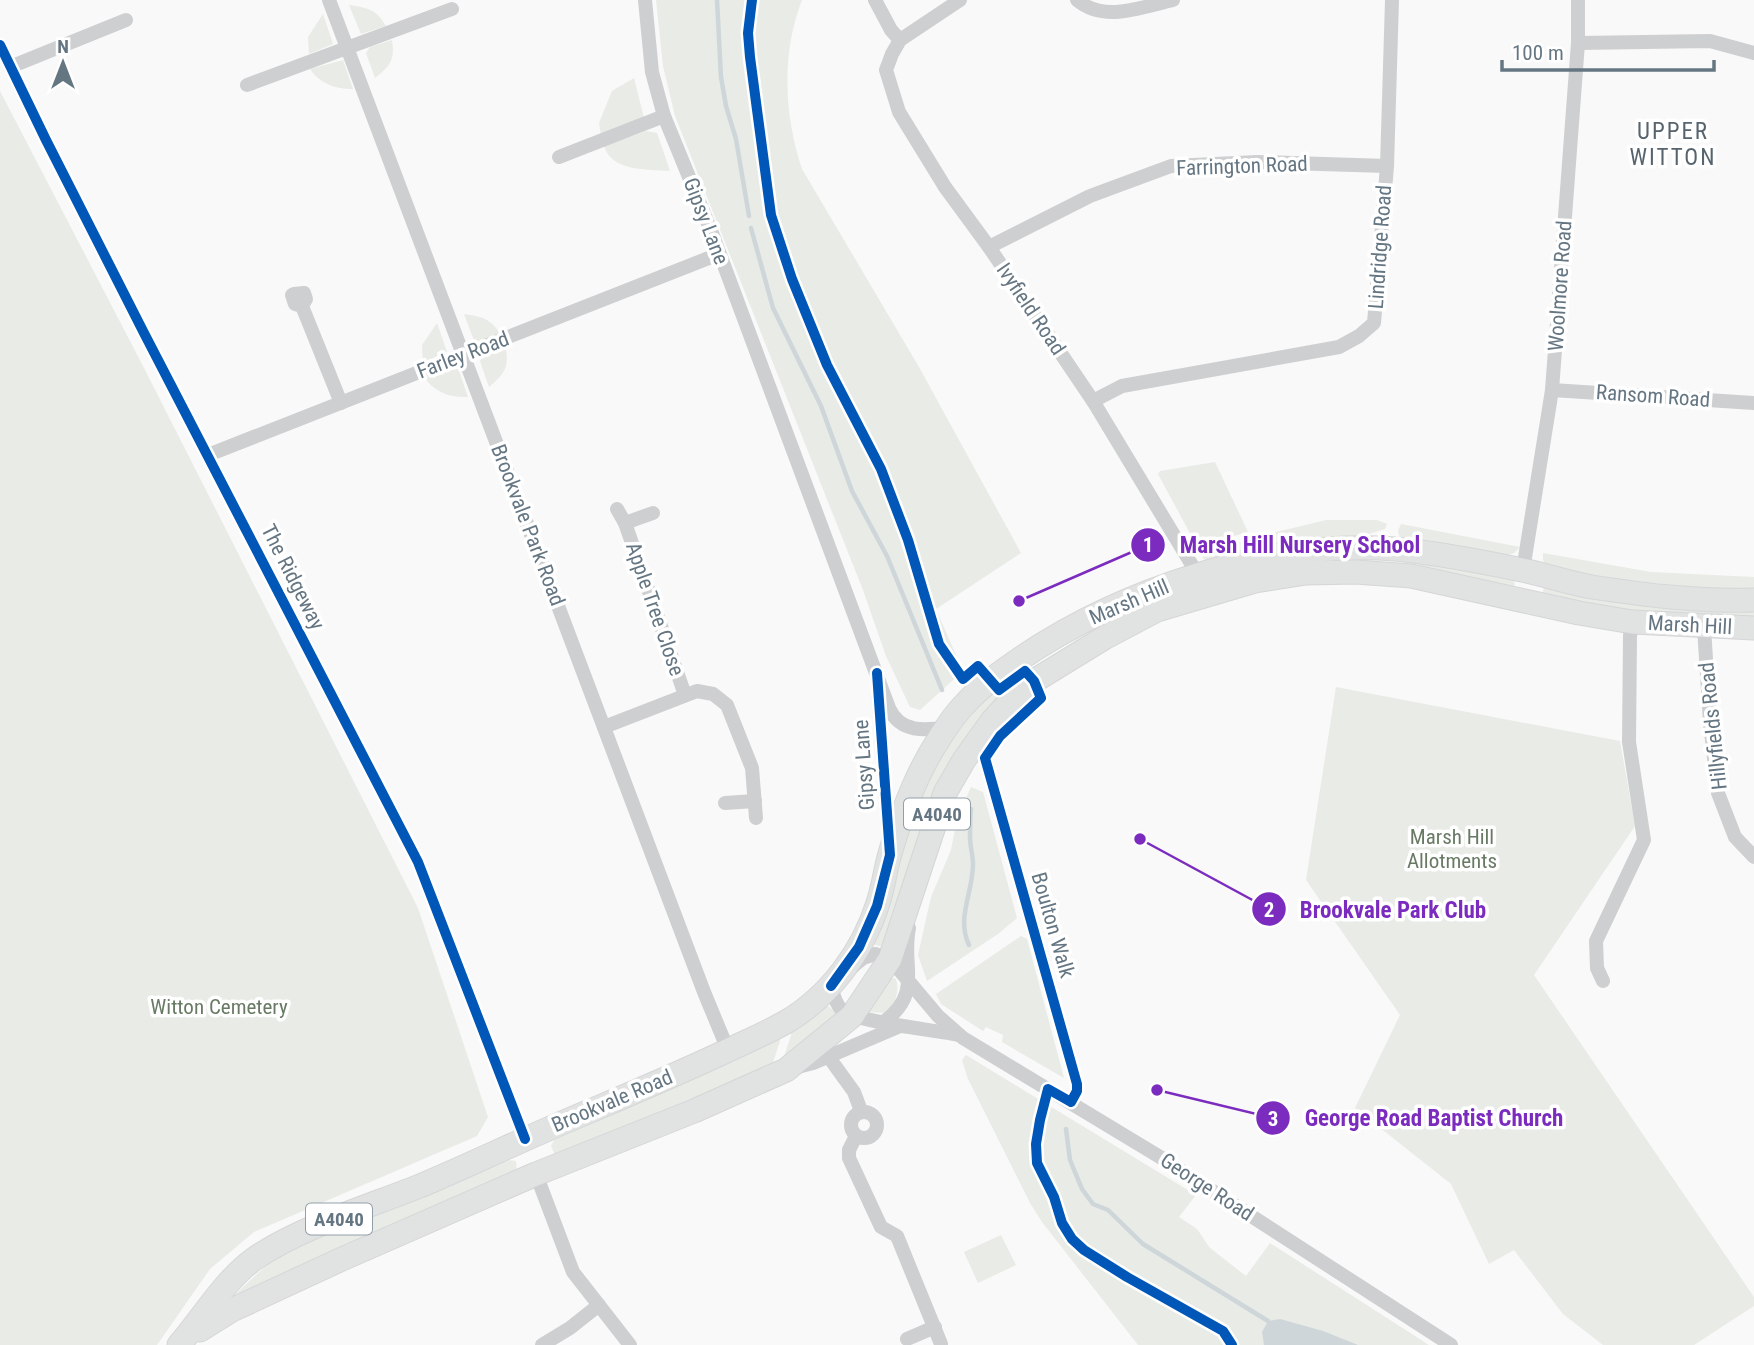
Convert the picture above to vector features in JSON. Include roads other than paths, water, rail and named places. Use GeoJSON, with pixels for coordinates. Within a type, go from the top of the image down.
{"type":"FeatureCollection","features":[{"type":"Feature","properties":{"kind":"main road","name":"Marsh Hill"},"geometry":{"type":"LineString","coordinates":[[831,986],[859,947],[877,906],[890,855],[921,771],[963,705],[990,680],[1046,641],[1092,616],[1145,593],[1198,575],[1259,560],[1334,549],[1390,549],[1432,553],[1523,570],[1588,586],[1700,600],[1754,600]]}},
{"type":"Feature","properties":{"kind":"main road"},"geometry":{"type":"LineString","coordinates":[[1520,600],[1523,570]]}},
{"type":"Feature","properties":{"kind":"main road","name":"Marsh Hill"},"geometry":{"type":"LineString","coordinates":[[852,1016],[890,959],[945,793],[964,760],[992,721],[1013,698],[1034,681],[1104,638],[1157,610],[1255,581],[1306,573],[1356,572],[1411,576],[1632,622],[1754,628]]}},
{"type":"Feature","properties":{"kind":"main road","name":"Brookvale Road"},"geometry":{"type":"LineString","coordinates":[[180,1343],[250,1262],[282,1242],[458,1170],[728,1050],[783,1024],[809,1007],[831,986]]}},
{"type":"Feature","properties":{"kind":"main road","name":"Brookvale Road"},"geometry":{"type":"LineString","coordinates":[[180,1343],[232,1310],[537,1174],[694,1111],[786,1070],[852,1016]]}},
{"type":"Feature","properties":{"kind":"main road"},"geometry":{"type":"LineString","coordinates":[[525,1139],[537,1174]]}},
{"type":"Feature","properties":{"kind":"street","name":"Brookvale Park Road"},"geometry":{"type":"LineString","coordinates":[[330,0],[728,1050]]}},
{"type":"Feature","properties":{"kind":"street","name":"Gipsy Lane"},"geometry":{"type":"LineString","coordinates":[[645,0],[652,72],[664,116],[719,254],[894,719],[912,728],[948,727]]}},
{"type":"Feature","properties":{"kind":"street"},"geometry":{"type":"LineString","coordinates":[[876,0],[891,30],[900,40],[960,0]]}},
{"type":"Feature","properties":{"kind":"street"},"geometry":{"type":"LineString","coordinates":[[1077,0],[1098,12],[1113,12],[1173,0]]}},
{"type":"Feature","properties":{"kind":"street","name":"Lindridge Road"},"geometry":{"type":"LineString","coordinates":[[1093,401],[1122,386],[1339,347],[1359,336],[1374,323],[1387,166],[1392,0]]}},
{"type":"Feature","properties":{"kind":"street","name":"Woolmore Road"},"geometry":{"type":"LineString","coordinates":[[1523,570],[1552,390],[1578,43],[1578,0]]}},
{"type":"Feature","properties":{"kind":"street"},"geometry":{"type":"LineString","coordinates":[[247,85],[452,9]]}},
{"type":"Feature","properties":{"kind":"street"},"geometry":{"type":"LineString","coordinates":[[10,67],[126,20]]}},
{"type":"Feature","properties":{"kind":"street","name":"Ivyfield Road"},"geometry":{"type":"LineString","coordinates":[[900,40],[887,70],[900,112],[945,187],[1093,401],[1198,575]]}},
{"type":"Feature","properties":{"kind":"street"},"geometry":{"type":"LineString","coordinates":[[1578,43],[1710,41],[1754,53]]}},
{"type":"Feature","properties":{"kind":"street","name":"The Ridgeway"},"geometry":{"type":"LineString","coordinates":[[0,45],[418,862],[525,1139]]}},
{"type":"Feature","properties":{"kind":"street"},"geometry":{"type":"LineString","coordinates":[[559,157],[664,116]]}},
{"type":"Feature","properties":{"kind":"street","name":"Farrington Road"},"geometry":{"type":"LineString","coordinates":[[989,247],[1090,196],[1171,166],[1258,162],[1387,166]]}},
{"type":"Feature","properties":{"kind":"street","name":"Farley Road"},"geometry":{"type":"LineString","coordinates":[[208,455],[719,254]]}},
{"type":"Feature","properties":{"kind":"street"},"geometry":{"type":"LineString","coordinates":[[302,306],[341,403]]}},
{"type":"Feature","properties":{"kind":"street","name":"Ransom Road"},"geometry":{"type":"LineString","coordinates":[[1552,390],[1754,403]]}},
{"type":"Feature","properties":{"kind":"street","name":"Apple Tree Close"},"geometry":{"type":"LineString","coordinates":[[617,509],[625,523],[685,695]]}},
{"type":"Feature","properties":{"kind":"street","name":"Apple Tree Close"},"geometry":{"type":"LineString","coordinates":[[625,523],[653,513]]}},
{"type":"Feature","properties":{"kind":"street"},"geometry":{"type":"LineString","coordinates":[[1604,981],[1597,968],[1596,942],[1644,840],[1629,742],[1632,622]]}},
{"type":"Feature","properties":{"kind":"street","name":"Hillyfields Road"},"geometry":{"type":"LineString","coordinates":[[1704,627],[1718,793],[1735,837],[1754,858]]}},
{"type":"Feature","properties":{"kind":"street","name":"Gipsy Lane"},"geometry":{"type":"LineString","coordinates":[[877,673],[890,855]]}},
{"type":"Feature","properties":{"kind":"street"},"geometry":{"type":"LineString","coordinates":[[604,727],[685,695],[705,691],[718,697],[727,705],[750,760],[756,818]]}},
{"type":"Feature","properties":{"kind":"street","name":"Boulton Walk"},"geometry":{"type":"LineString","coordinates":[[985,758],[1077,1084],[1077,1091],[1071,1102]]}},
{"type":"Feature","properties":{"kind":"street"},"geometry":{"type":"LineString","coordinates":[[725,803],[755,801]]}},
{"type":"Feature","properties":{"kind":"street"},"geometry":{"type":"LineString","coordinates":[[885,1021],[894,1015],[907,995],[908,931],[916,897],[918,871]]}},
{"type":"Feature","properties":{"kind":"street"},"geometry":{"type":"LineString","coordinates":[[852,1016],[842,1010],[831,986],[863,958],[875,954],[890,959]]}},
{"type":"Feature","properties":{"kind":"street","name":"George Road"},"geometry":{"type":"LineString","coordinates":[[890,959],[938,1016],[959,1035],[1071,1102],[1451,1345]]}},
{"type":"Feature","properties":{"kind":"street","name":"George Road"},"geometry":{"type":"LineString","coordinates":[[852,1016],[959,1035]]}},
{"type":"Feature","properties":{"kind":"street"},"geometry":{"type":"LineString","coordinates":[[786,1070],[900,1026]]}},
{"type":"Feature","properties":{"kind":"street"},"geometry":{"type":"LineString","coordinates":[[828,1056],[854,1091],[861,1111]]}},
{"type":"Feature","properties":{"kind":"street"},"geometry":{"type":"LineString","coordinates":[[856,1136],[850,1125],[853,1117],[861,1111]]}},
{"type":"Feature","properties":{"kind":"street"},"geometry":{"type":"LineString","coordinates":[[856,1136],[873,1136],[878,1125],[874,1115],[861,1111]]}},
{"type":"Feature","properties":{"kind":"street"},"geometry":{"type":"LineString","coordinates":[[856,1136],[849,1150],[849,1158],[881,1227],[897,1236],[941,1344]]}},
{"type":"Feature","properties":{"kind":"street"},"geometry":{"type":"LineString","coordinates":[[537,1174],[547,1208],[573,1272],[630,1345]]}},
{"type":"Feature","properties":{"kind":"street"},"geometry":{"type":"LineString","coordinates":[[542,1345],[570,1328],[598,1305]]}},
{"type":"Feature","properties":{"kind":"street"},"geometry":{"type":"LineString","coordinates":[[907,1339],[934,1327]]}},
{"type":"Feature","properties":{"kind":"waterway"},"geometry":{"type":"LineString","coordinates":[[717,0],[721,77],[736,139],[749,216]]}},
{"type":"Feature","properties":{"kind":"waterway"},"geometry":{"type":"LineString","coordinates":[[751,228],[773,308],[821,406],[852,491],[887,556],[942,690]]}},
{"type":"Feature","properties":{"kind":"waterway"},"geometry":{"type":"LineString","coordinates":[[969,945],[964,925],[973,864],[971,809]]}},
{"type":"Feature","properties":{"kind":"waterway"},"geometry":{"type":"LineString","coordinates":[[1066,1129],[1070,1160],[1082,1189],[1093,1204],[1108,1210],[1143,1244],[1268,1321]]}},
{"type":"Feature","properties":{"kind":"place","name":"Marsh Hill Nursery School"},"geometry":{"type":"Point","coordinates":[1019,601]}},
{"type":"Feature","properties":{"kind":"place","name":"Brookvale Park Club"},"geometry":{"type":"Point","coordinates":[1140,839]}},
{"type":"Feature","properties":{"kind":"place","name":"George Road Baptist Church"},"geometry":{"type":"Point","coordinates":[1157,1090]}},
{"type":"Feature","properties":{"kind":"district","name":"UPPER WITTON"},"geometry":{"type":"Point","coordinates":[1673,144]}},
{"type":"Feature","properties":{"kind":"park label","name":"Marsh Hill Allotments"},"geometry":{"type":"Point","coordinates":[1452,849]}},
{"type":"Feature","properties":{"kind":"park label","name":"Witton Cemetery"},"geometry":{"type":"Point","coordinates":[219,1007]}}]}
